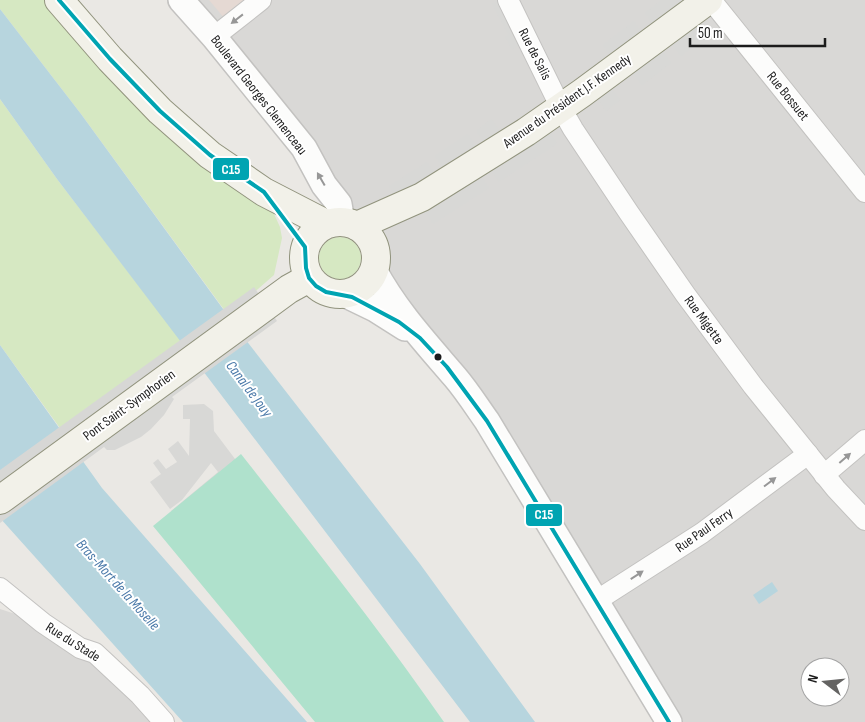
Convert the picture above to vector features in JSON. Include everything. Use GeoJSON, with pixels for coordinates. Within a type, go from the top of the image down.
{"type":"FeatureCollection","features":[{"type":"Feature","properties":{"kind":"main road"},"geometry":{"type":"LineString","coordinates":[[59,0],[110,59],[160,111],[210,155],[264,192],[365,232],[371,240],[375,260],[365,284],[355,291],[334,294],[316,286],[309,278],[304,258],[305,247],[313,234],[342,224]]}},
{"type":"Feature","properties":{"kind":"main road","name":"Avenue du Président J.F. Kennedy"},"geometry":{"type":"LineString","coordinates":[[342,224],[422,197],[561,108],[709,0]]}},
{"type":"Feature","properties":{"kind":"main road"},"geometry":{"type":"LineString","coordinates":[[264,192],[305,247]]}},
{"type":"Feature","properties":{"kind":"main road","name":"Avenue du Président J.F. Kennedy"},"geometry":{"type":"LineString","coordinates":[[375,260],[422,197]]}},
{"type":"Feature","properties":{"kind":"main road","name":"Pont Saint-Symphorien"},"geometry":{"type":"LineString","coordinates":[[0,500],[259,310],[289,289],[309,278]]}},
{"type":"Feature","properties":{"kind":"street","name":"Boulevard Georges Clemenceau"},"geometry":{"type":"LineString","coordinates":[[181,0],[214,37],[304,148],[324,185],[339,204],[342,224]]}},
{"type":"Feature","properties":{"kind":"street"},"geometry":{"type":"LineString","coordinates":[[214,37],[261,0]]}},
{"type":"Feature","properties":{"kind":"street","name":"Rue de Salis"},"geometry":{"type":"LineString","coordinates":[[508,0],[561,108]]}},
{"type":"Feature","properties":{"kind":"street","name":"Rue Bossuet"},"geometry":{"type":"LineString","coordinates":[[709,0],[865,192]]}},
{"type":"Feature","properties":{"kind":"street","name":"Rue Migette"},"geometry":{"type":"LineString","coordinates":[[561,108],[573,129],[685,294],[753,386],[824,474],[865,520]]}},
{"type":"Feature","properties":{"kind":"street"},"geometry":{"type":"LineString","coordinates":[[375,260],[388,296],[420,337],[457,379],[487,421],[670,722]]}},
{"type":"Feature","properties":{"kind":"street"},"geometry":{"type":"LineString","coordinates":[[344,294],[375,309],[420,337]]}},
{"type":"Feature","properties":{"kind":"street"},"geometry":{"type":"LineString","coordinates":[[824,474],[865,440]]}},
{"type":"Feature","properties":{"kind":"street","name":"Rue Paul Ferry"},"geometry":{"type":"LineString","coordinates":[[596,601],[702,533],[808,454]]}},
{"type":"Feature","properties":{"kind":"street","name":"Rue du Stade"},"geometry":{"type":"LineString","coordinates":[[0,588],[43,623],[80,648],[95,653],[140,695],[164,722]]}},
{"type":"Feature","properties":{"kind":"shaded area"},"geometry":{"type":"Polygon","coordinates":[[[174,0],[865,0],[865,722],[669,722],[457,379],[324,185],[174,0]]]}},
{"type":"Feature","properties":{"kind":"shaded area"},"geometry":{"type":"Polygon","coordinates":[[[209,0],[247,0],[225,19],[209,0]]]}},
{"type":"Feature","properties":{"kind":"shaded area"},"geometry":{"type":"Polygon","coordinates":[[[498,0],[520,45],[512,50],[505,37],[510,34],[507,33],[492,4],[498,0]]]}},
{"type":"Feature","properties":{"kind":"shaded area"},"geometry":{"type":"Polygon","coordinates":[[[662,0],[685,0],[653,24],[645,13],[662,0]]]}},
{"type":"Feature","properties":{"kind":"shaded area"},"geometry":{"type":"Polygon","coordinates":[[[634,21],[642,33],[611,56],[603,45],[634,21]]]}},
{"type":"Feature","properties":{"kind":"shaded area"},"geometry":{"type":"Polygon","coordinates":[[[699,24],[707,36],[681,56],[672,44],[699,24]]]}},
{"type":"Feature","properties":{"kind":"shaded area"},"geometry":{"type":"Polygon","coordinates":[[[663,52],[671,63],[642,85],[633,73],[663,52]]]}},
{"type":"Feature","properties":{"kind":"shaded area"},"geometry":{"type":"Polygon","coordinates":[[[612,89],[621,100],[606,111],[598,100],[612,89]]]}},
{"type":"Feature","properties":{"kind":"shaded area"},"geometry":{"type":"Polygon","coordinates":[[[492,119],[500,131],[483,142],[476,130],[492,119]]]}},
{"type":"Feature","properties":{"kind":"shaded area"},"geometry":{"type":"Polygon","coordinates":[[[551,133],[557,144],[499,182],[490,170],[540,137],[551,133]]]}},
{"type":"Feature","properties":{"kind":"shaded area"},"geometry":{"type":"Polygon","coordinates":[[[468,134],[476,146],[443,167],[435,156],[468,134]]]}},
{"type":"Feature","properties":{"kind":"shaded area"},"geometry":{"type":"Polygon","coordinates":[[[427,162],[435,174],[397,198],[389,186],[427,162]]]}},
{"type":"Feature","properties":{"kind":"shaded area"},"geometry":{"type":"Polygon","coordinates":[[[481,176],[489,188],[433,224],[425,212],[481,176]]]}},
{"type":"Feature","properties":{"kind":"shaded area"},"geometry":{"type":"Polygon","coordinates":[[[204,404],[213,411],[214,431],[287,528],[171,511],[218,472],[211,463],[182,500],[170,509],[150,482],[161,474],[153,463],[158,459],[166,469],[177,462],[168,449],[178,441],[189,456],[190,419],[183,419],[183,405],[204,404]]]}},
{"type":"Feature","properties":{"kind":"shaded area"},"geometry":{"type":"Polygon","coordinates":[[[0,609],[43,623],[164,722],[0,722],[0,609]]]}},
{"type":"Feature","properties":{"kind":"green space"},"geometry":{"type":"Polygon","coordinates":[[[0,0],[62,0],[264,192],[280,227],[282,238],[274,275],[228,315],[81,114],[0,9],[0,0]]]}},
{"type":"Feature","properties":{"kind":"green space"},"geometry":{"type":"Polygon","coordinates":[[[0,99],[57,179],[185,346],[65,435],[0,345],[0,99]]]}},
{"type":"Feature","properties":{"kind":"green space"},"geometry":{"type":"Polygon","coordinates":[[[344,237],[352,240],[358,246],[361,258],[358,270],[352,276],[336,279],[328,276],[322,270],[319,254],[322,246],[328,240],[344,237]]]}},
{"type":"Feature","properties":{"kind":"green space"},"geometry":{"type":"Polygon","coordinates":[[[241,454],[370,620],[444,722],[315,722],[153,526],[241,454]]]}},
{"type":"Feature","properties":{"kind":"water","name":"Canal de Jouy"},"geometry":{"type":"Polygon","coordinates":[[[0,9],[81,114],[242,335],[420,564],[535,722],[470,722],[57,179],[0,99],[0,9]]]}},
{"type":"Feature","properties":{"kind":"water","name":"Bras-Mort de la Moselle"},"geometry":{"type":"Polygon","coordinates":[[[0,345],[102,488],[307,722],[183,722],[0,518],[0,345]]]}},
{"type":"Feature","properties":{"kind":"water"},"geometry":{"type":"Polygon","coordinates":[[[772,582],[778,591],[759,604],[753,595],[772,582]]]}},
{"type":"Feature","properties":{"kind":"pier"},"geometry":{"type":"Polygon","coordinates":[[[254,287],[277,321],[172,397],[174,399],[164,415],[141,437],[115,450],[107,450],[104,447],[0,523],[0,470],[254,287]]]}},
{"type":"Feature","properties":{"kind":"transit line","name":"C15"},"geometry":{"type":"LineString","coordinates":[[59,0],[110,59],[160,111],[210,155],[264,192],[305,247],[306,268],[309,278],[316,286],[326,292],[352,297],[399,322],[420,338],[447,367],[487,421],[669,722]]}}]}
